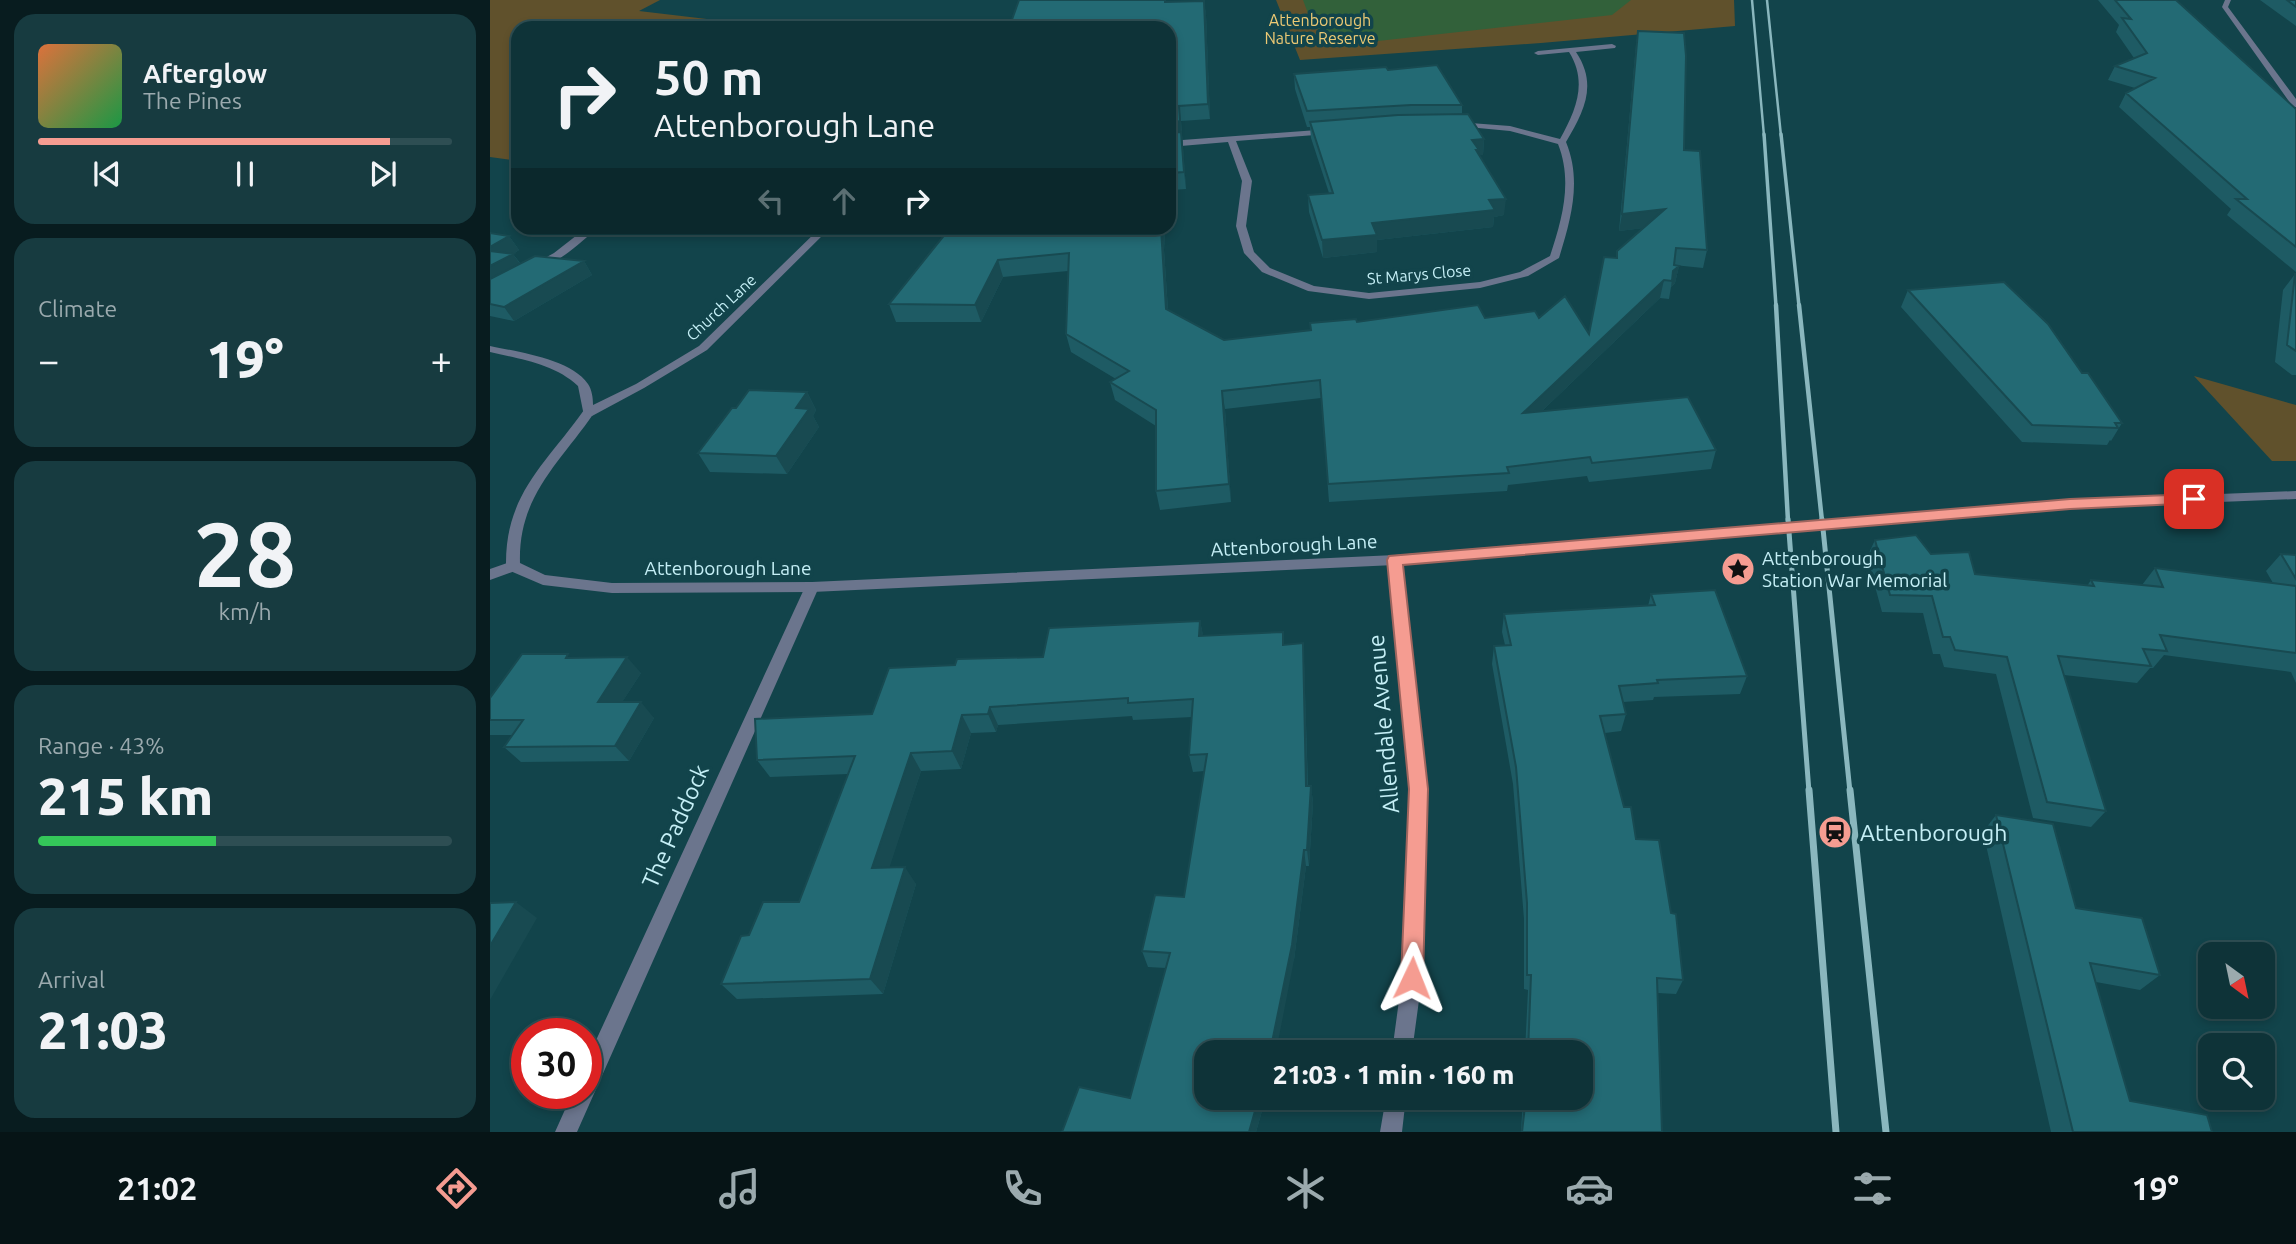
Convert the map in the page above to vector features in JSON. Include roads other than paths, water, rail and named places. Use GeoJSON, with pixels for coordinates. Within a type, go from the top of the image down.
{"type":"FeatureCollection","features":[{"type":"Feature","properties":{"kind":"street"},"geometry":{"type":"LineString","coordinates":[[2228,0],[2225,7],[2296,105]]}},
{"type":"Feature","properties":{"kind":"street"},"geometry":{"type":"LineString","coordinates":[[1538,53],[1612,46]]}},
{"type":"Feature","properties":{"kind":"street"},"geometry":{"type":"LineString","coordinates":[[1444,123],[1496,125],[1526,130],[1562,142],[1578,115],[1585,79],[1582,64],[1571,50]]}},
{"type":"Feature","properties":{"kind":"street"},"geometry":{"type":"LineString","coordinates":[[1176,143],[1338,131]]}},
{"type":"Feature","properties":{"kind":"street","name":"St Marys Close"},"geometry":{"type":"LineString","coordinates":[[1231,139],[1247,181],[1241,226],[1249,253],[1265,271],[1312,289],[1368,296],[1480,285],[1524,274],[1554,258],[1565,224],[1571,159],[1562,142]]}},
{"type":"Feature","properties":{"kind":"street"},"geometry":{"type":"LineString","coordinates":[[524,274],[558,255],[582,235]]}},
{"type":"Feature","properties":{"kind":"street","name":"Church Lane"},"geometry":{"type":"LineString","coordinates":[[588,412],[640,386],[703,348],[818,235]]}},
{"type":"Feature","properties":{"kind":"street"},"geometry":{"type":"LineString","coordinates":[[490,349],[568,373],[584,386],[588,412],[573,437],[540,476],[525,504],[513,536],[513,566],[490,575]]}},
{"type":"Feature","properties":{"kind":"street","name":"Attenborough Lane"},"geometry":{"type":"LineString","coordinates":[[513,566],[543,580],[612,588],[812,587],[1395,560],[2070,504],[2296,495]]}},
{"type":"Feature","properties":{"kind":"street","name":"Allendale Avenue"},"geometry":{"type":"LineString","coordinates":[[1395,560],[1418,789],[1412,978],[1404,1040]]}},
{"type":"Feature","properties":{"kind":"street","name":"The Paddock"},"geometry":{"type":"LineString","coordinates":[[602,1051],[812,587]]}},
{"type":"Feature","properties":{"kind":"street"},"geometry":{"type":"LineString","coordinates":[[566,1132],[576,1109]]}},
{"type":"Feature","properties":{"kind":"street"},"geometry":{"type":"LineString","coordinates":[[1391,1132],[1394,1110]]}},
{"type":"Feature","properties":{"kind":"railway"},"geometry":{"type":"LineString","coordinates":[[1752,0],[1764,136]]}},
{"type":"Feature","properties":{"kind":"railway"},"geometry":{"type":"LineString","coordinates":[[1767,0],[1781,136]]}},
{"type":"Feature","properties":{"kind":"railway"},"geometry":{"type":"LineString","coordinates":[[1764,134],[1776,306]]}},
{"type":"Feature","properties":{"kind":"railway"},"geometry":{"type":"LineString","coordinates":[[1781,134],[1799,306]]}},
{"type":"Feature","properties":{"kind":"railway"},"geometry":{"type":"LineString","coordinates":[[1776,305],[1788,521]]}},
{"type":"Feature","properties":{"kind":"railway"},"geometry":{"type":"LineString","coordinates":[[1799,305],[1822,521]]}},
{"type":"Feature","properties":{"kind":"railway"},"geometry":{"type":"LineString","coordinates":[[1788,519],[1809,792]]}},
{"type":"Feature","properties":{"kind":"railway"},"geometry":{"type":"LineString","coordinates":[[1822,519],[1850,792]]}},
{"type":"Feature","properties":{"kind":"railway"},"geometry":{"type":"LineString","coordinates":[[1809,790],[1836,1132]]}},
{"type":"Feature","properties":{"kind":"railway"},"geometry":{"type":"LineString","coordinates":[[1850,790],[1886,1132]]}},
{"type":"Feature","properties":{"kind":"place","name":"Attenborough Station War Memorial"},"geometry":{"type":"Point","coordinates":[1738,569]}},
{"type":"Feature","properties":{"kind":"place","name":"Attenborough"},"geometry":{"type":"Point","coordinates":[1835,832]}},
{"type":"Feature","properties":{"kind":"park label","name":"Attenborough Nature Reserve"},"geometry":{"type":"Point","coordinates":[1320,29]}}]}
